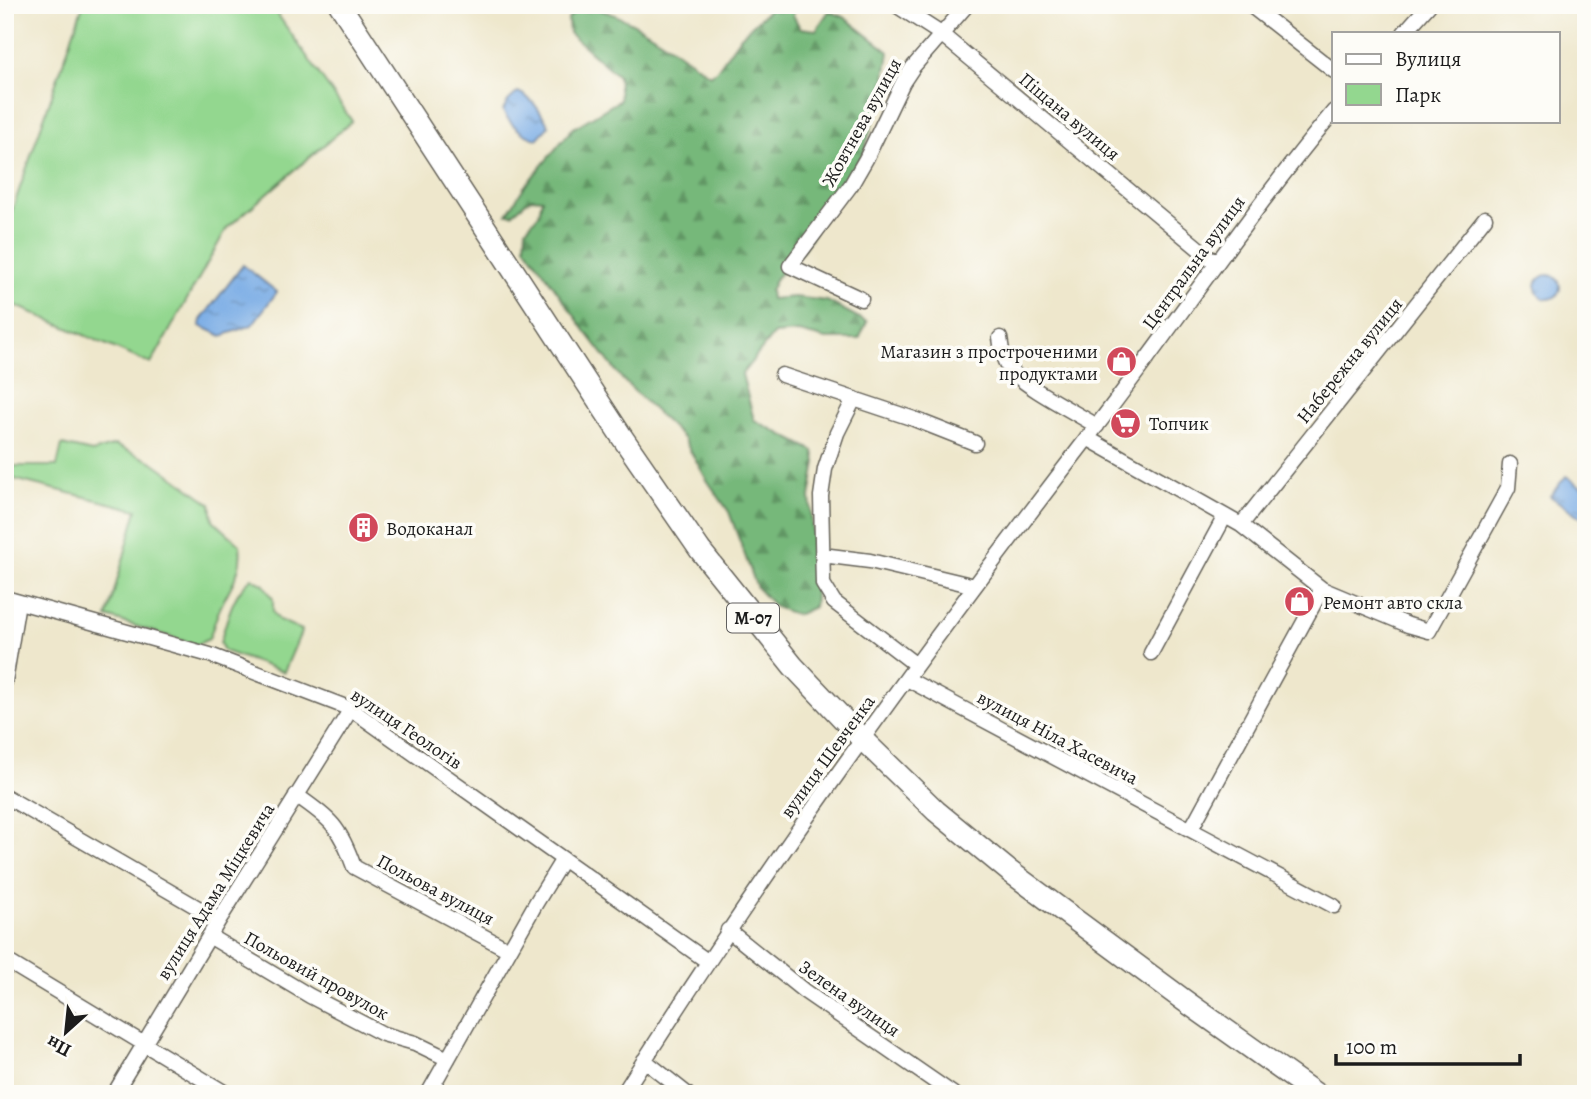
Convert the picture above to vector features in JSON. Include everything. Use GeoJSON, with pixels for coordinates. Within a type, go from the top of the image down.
{"type":"FeatureCollection","features":[{"type":"Feature","properties":{"kind":"highway","name":"М-07"},"geometry":{"type":"LineString","coordinates":[[340,5],[615,426],[700,550],[793,666],[863,740],[936,810],[1009,870],[1316,1094]]}},
{"type":"Feature","properties":{"kind":"street","name":"Піщана вулиця"},"geometry":{"type":"LineString","coordinates":[[896,5],[941,34],[1216,263]]}},
{"type":"Feature","properties":{"kind":"street","name":"Жовтнева вулиця"},"geometry":{"type":"LineString","coordinates":[[861,299],[790,266],[866,159],[903,82],[967,5]]}},
{"type":"Feature","properties":{"kind":"street"},"geometry":{"type":"LineString","coordinates":[[1250,5],[1332,69]]}},
{"type":"Feature","properties":{"kind":"street"},"geometry":{"type":"LineString","coordinates":[[1405,32],[1429,5]]}},
{"type":"Feature","properties":{"kind":"street","name":"Центральна вулиця"},"geometry":{"type":"LineString","coordinates":[[1077,452],[1284,172],[1332,113]]}},
{"type":"Feature","properties":{"kind":"street","name":"Набережна вулиця"},"geometry":{"type":"LineString","coordinates":[[1241,525],[1485,218]]}},
{"type":"Feature","properties":{"kind":"street"},"geometry":{"type":"LineString","coordinates":[[1000,338],[1003,358],[1010,370],[1023,381],[1097,426]]}},
{"type":"Feature","properties":{"kind":"street"},"geometry":{"type":"LineString","coordinates":[[782,374],[975,443]]}},
{"type":"Feature","properties":{"kind":"street"},"geometry":{"type":"LineString","coordinates":[[854,399],[837,433],[825,469],[821,496],[823,584],[834,603],[916,665]]}},
{"type":"Feature","properties":{"kind":"street"},"geometry":{"type":"LineString","coordinates":[[1087,438],[1241,525],[1322,589],[1429,631],[1508,488],[1510,464]]}},
{"type":"Feature","properties":{"kind":"street","name":"вулиця Шевченка"},"geometry":{"type":"LineString","coordinates":[[623,1094],[707,961],[813,808],[916,665],[1077,452]]}},
{"type":"Feature","properties":{"kind":"street"},"geometry":{"type":"LineString","coordinates":[[1152,653],[1225,516]]}},
{"type":"Feature","properties":{"kind":"street"},"geometry":{"type":"LineString","coordinates":[[822,555],[870,561],[975,586]]}},
{"type":"Feature","properties":{"kind":"street"},"geometry":{"type":"LineString","coordinates":[[1191,829],[1322,589]]}},
{"type":"Feature","properties":{"kind":"street"},"geometry":{"type":"LineString","coordinates":[[5,681],[12,600]]}},
{"type":"Feature","properties":{"kind":"street","name":"вулиця Геологів"},"geometry":{"type":"LineString","coordinates":[[12,600],[209,655],[351,709],[707,961]]}},
{"type":"Feature","properties":{"kind":"street","name":"вулиця Ніла Хасевича"},"geometry":{"type":"LineString","coordinates":[[907,679],[1334,906]]}},
{"type":"Feature","properties":{"kind":"street","name":"вулиця Адама Міцкевича"},"geometry":{"type":"LineString","coordinates":[[114,1094],[351,709]]}},
{"type":"Feature","properties":{"kind":"street","name":"Польова вулиця"},"geometry":{"type":"LineString","coordinates":[[296,795],[325,815],[345,839],[354,867],[509,950]]}},
{"type":"Feature","properties":{"kind":"street"},"geometry":{"type":"LineString","coordinates":[[5,796],[219,920]]}},
{"type":"Feature","properties":{"kind":"street","name":"Польова вулиця"},"geometry":{"type":"LineString","coordinates":[[428,1094],[563,859]]}},
{"type":"Feature","properties":{"kind":"street","name":"Зелена вулиця"},"geometry":{"type":"LineString","coordinates":[[728,930],[804,991],[953,1094]]}},
{"type":"Feature","properties":{"kind":"street","name":"Польовий провулок"},"geometry":{"type":"LineString","coordinates":[[209,936],[310,996],[383,1034],[415,1043],[447,1059]]}},
{"type":"Feature","properties":{"kind":"street"},"geometry":{"type":"LineString","coordinates":[[5,960],[227,1094]]}},
{"type":"Feature","properties":{"kind":"street"},"geometry":{"type":"LineString","coordinates":[[644,1060],[687,1094]]}},
{"type":"Feature","properties":{"kind":"green space"},"geometry":{"type":"Polygon","coordinates":[[[83,5],[271,5],[352,121],[227,228],[151,364],[5,301],[5,231],[83,5]]]}},
{"type":"Feature","properties":{"kind":"green space"},"geometry":{"type":"Polygon","coordinates":[[[774,5],[797,5],[793,15],[800,28],[816,30],[829,11],[844,17],[889,52],[884,84],[864,152],[803,250],[776,278],[770,291],[771,299],[794,297],[827,301],[867,322],[859,339],[826,339],[799,332],[774,334],[742,374],[754,420],[814,451],[816,462],[810,497],[816,583],[814,607],[797,615],[775,607],[757,588],[729,512],[683,438],[623,380],[525,246],[526,229],[539,214],[542,199],[531,198],[512,214],[507,214],[524,187],[572,129],[620,100],[618,76],[569,33],[568,19],[580,6],[598,9],[632,23],[710,75],[716,71],[741,36],[774,5]]]}},
{"type":"Feature","properties":{"kind":"green space"},"geometry":{"type":"Polygon","coordinates":[[[62,445],[92,452],[115,445],[153,462],[211,504],[213,520],[240,545],[241,555],[237,572],[209,639],[196,645],[107,617],[137,510],[6,477],[8,466],[57,466],[62,445]]]}},
{"type":"Feature","properties":{"kind":"green space"},"geometry":{"type":"Polygon","coordinates":[[[252,578],[264,585],[273,599],[273,612],[279,620],[302,630],[284,672],[224,651],[220,643],[235,599],[252,578]]]}},
{"type":"Feature","properties":{"kind":"water"},"geometry":{"type":"Polygon","coordinates":[[[518,92],[532,102],[549,126],[537,139],[517,129],[503,111],[508,101],[518,92]]]}},
{"type":"Feature","properties":{"kind":"water"},"geometry":{"type":"Polygon","coordinates":[[[243,265],[277,292],[252,325],[222,336],[200,326],[201,320],[243,265]]]}},
{"type":"Feature","properties":{"kind":"water"},"geometry":{"type":"Polygon","coordinates":[[[1548,275],[1556,279],[1560,287],[1556,295],[1548,299],[1540,295],[1536,287],[1540,279],[1548,275]]]}},
{"type":"Feature","properties":{"kind":"water"},"geometry":{"type":"Polygon","coordinates":[[[1566,476],[1586,490],[1586,521],[1550,496],[1566,476]]]}},
{"type":"Feature","properties":{"kind":"place","name":"Магазин з простроченими продуктами"},"geometry":{"type":"Point","coordinates":[1121,362]}},
{"type":"Feature","properties":{"kind":"place","name":"Топчик"},"geometry":{"type":"Point","coordinates":[1126,423]}},
{"type":"Feature","properties":{"kind":"place","name":"Водоканал"},"geometry":{"type":"Point","coordinates":[363,528]}},
{"type":"Feature","properties":{"kind":"place","name":"Ремонт авто скла"},"geometry":{"type":"Point","coordinates":[1300,602]}}]}
